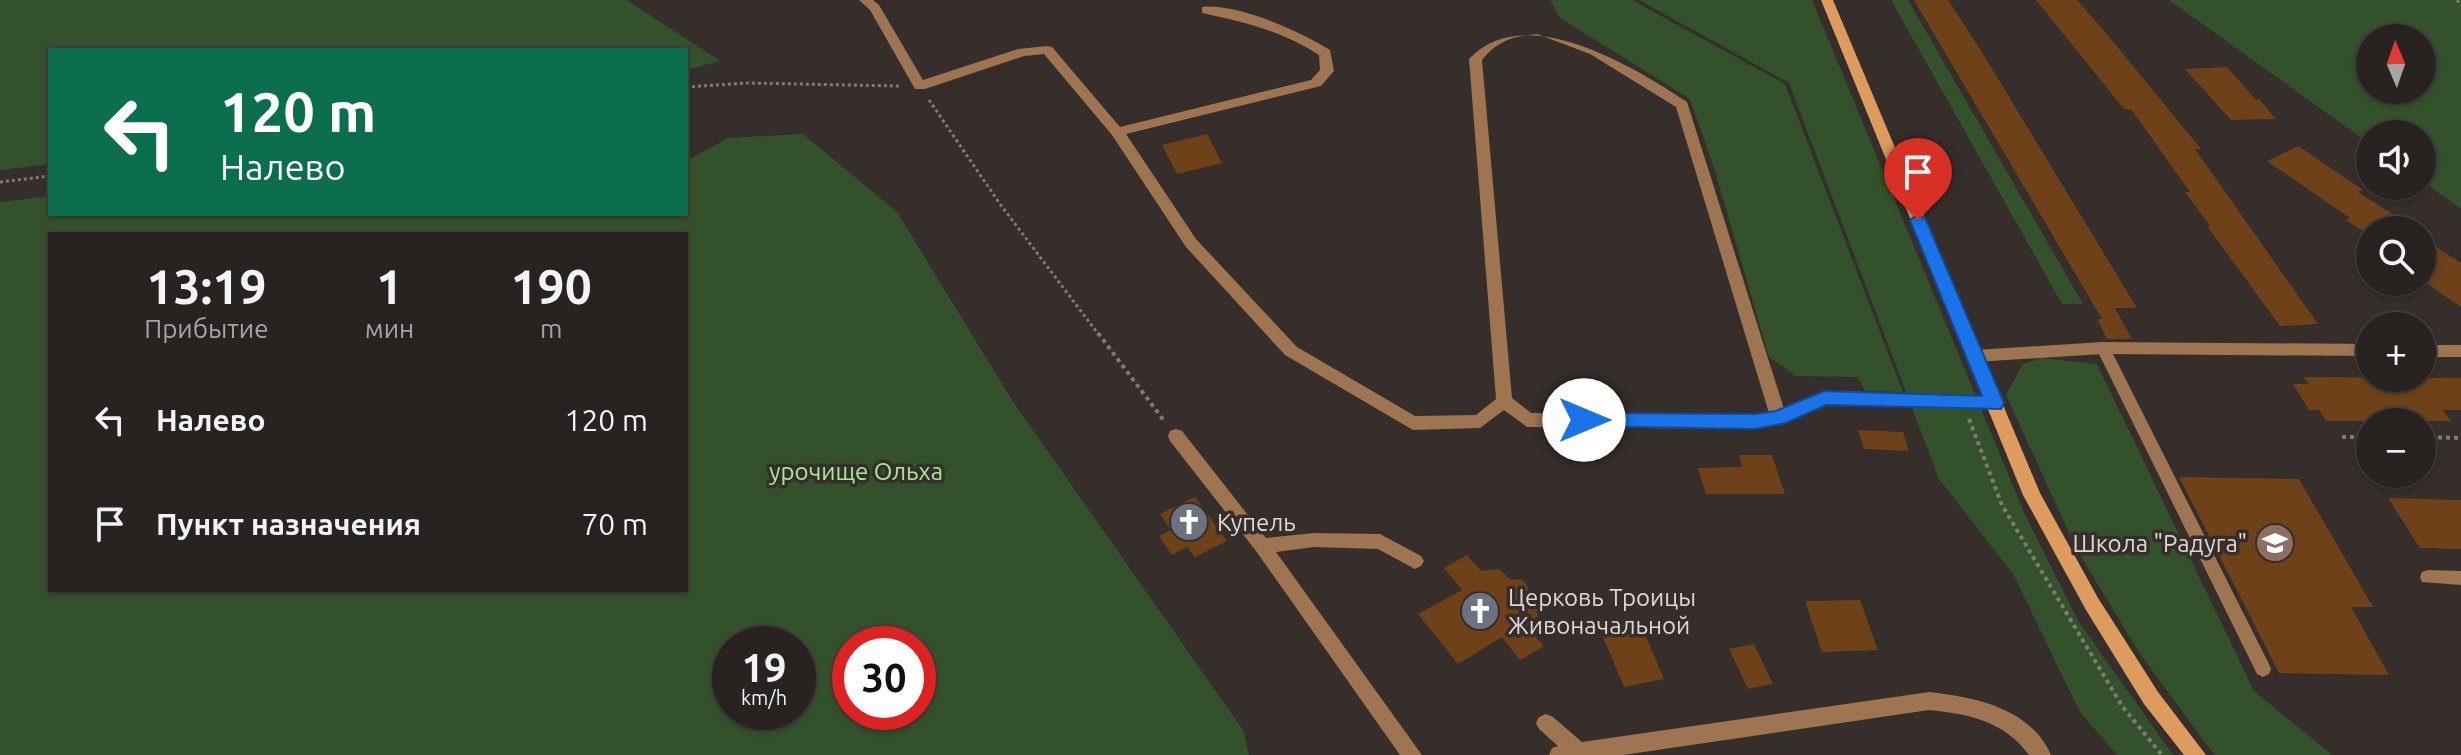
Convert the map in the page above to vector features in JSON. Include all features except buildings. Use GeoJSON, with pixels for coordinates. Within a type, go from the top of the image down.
{"type":"FeatureCollection","features":[{"type":"Feature","properties":{"kind":"street"},"geometry":{"type":"LineString","coordinates":[[865,0],[875,8],[920,86],[1023,52],[1047,50],[1117,132],[1191,243],[1291,351],[1413,423],[1480,421],[1504,401]]}},
{"type":"Feature","properties":{"kind":"street"},"geometry":{"type":"LineString","coordinates":[[1827,0],[2032,495],[2092,604],[2151,698],[2196,755]]}},
{"type":"Feature","properties":{"kind":"street"},"geometry":{"type":"LineString","coordinates":[[1117,132],[1316,83],[1327,71],[1325,53],[1304,39],[1241,16],[1206,10]]}},
{"type":"Feature","properties":{"kind":"street"},"geometry":{"type":"LineString","coordinates":[[1779,418],[1682,105],[1620,65],[1570,38],[1537,30],[1512,32],[1487,43],[1475,59],[1504,401],[1527,420],[1755,422],[1779,418],[1824,398],[1994,403]]}},
{"type":"Feature","properties":{"kind":"street"},"geometry":{"type":"LineString","coordinates":[[1975,356],[2103,348],[2356,350]]}},
{"type":"Feature","properties":{"kind":"street"},"geometry":{"type":"LineString","coordinates":[[2436,351],[2461,351]]}},
{"type":"Feature","properties":{"kind":"street"},"geometry":{"type":"LineString","coordinates":[[1176,436],[1262,546],[1412,755]]}},
{"type":"Feature","properties":{"kind":"street"},"geometry":{"type":"LineString","coordinates":[[1262,546],[1314,540],[1380,542],[1415,561]]}},
{"type":"Feature","properties":{"kind":"street"},"geometry":{"type":"LineString","coordinates":[[1546,723],[1569,754],[1929,701],[1969,704],[2004,719],[2028,736],[2041,755]]}},
{"type":"Feature","properties":{"kind":"lane"},"geometry":{"type":"LineString","coordinates":[[2103,348],[2263,669]]}},
{"type":"Feature","properties":{"kind":"lane"},"geometry":{"type":"LineString","coordinates":[[2428,577],[2461,578]]}},
{"type":"Feature","properties":{"kind":"path"},"geometry":{"type":"LineString","coordinates":[[2457,0],[2461,5]]}},
{"type":"Feature","properties":{"kind":"path"},"geometry":{"type":"LineString","coordinates":[[688,87],[748,83],[920,86],[1000,204],[1176,436]]}},
{"type":"Feature","properties":{"kind":"path"},"geometry":{"type":"LineString","coordinates":[[0,182],[48,176]]}},
{"type":"Feature","properties":{"kind":"path"},"geometry":{"type":"LineString","coordinates":[[1963,402],[2002,505],[2122,706],[2162,755]]}},
{"type":"Feature","properties":{"kind":"path"},"geometry":{"type":"LineString","coordinates":[[2342,437],[2356,437]]}},
{"type":"Feature","properties":{"kind":"path"},"geometry":{"type":"LineString","coordinates":[[2436,437],[2461,438]]}},
{"type":"Feature","properties":{"kind":"green space"},"geometry":{"type":"Polygon","coordinates":[[[0,0],[627,0],[720,61],[688,69],[688,48],[48,48],[48,164],[0,170],[0,0]]]}},
{"type":"Feature","properties":{"kind":"green space"},"geometry":{"type":"Polygon","coordinates":[[[1550,0],[1632,0],[1785,84],[1903,392],[1865,391],[1858,377],[1796,376],[1769,357],[1715,171],[1690,99],[1560,18],[1550,0]]]}},
{"type":"Feature","properties":{"kind":"green space"},"geometry":{"type":"Polygon","coordinates":[[[1639,0],[1812,0],[2025,515],[2079,622],[2173,755],[2117,755],[2080,712],[2013,574],[1939,479],[1789,83],[1639,0]]]}},
{"type":"Feature","properties":{"kind":"green space"},"geometry":{"type":"Polygon","coordinates":[[[1891,0],[1908,0],[2083,304],[2062,304],[1891,0]]]}},
{"type":"Feature","properties":{"kind":"green space"},"geometry":{"type":"Polygon","coordinates":[[[2169,0],[2461,0],[2461,209],[2436,191],[2436,120],[2356,120],[2356,134],[2169,0]]]}},
{"type":"Feature","properties":{"kind":"green space","name":"урочище Ольха"},"geometry":{"type":"Polygon","coordinates":[[[803,134],[897,212],[1012,400],[1243,730],[1249,755],[0,755],[0,202],[48,196],[48,216],[688,216],[688,160],[728,138],[803,134]]]}},
{"type":"Feature","properties":{"kind":"green space"},"geometry":{"type":"Polygon","coordinates":[[[2042,358],[2097,364],[2254,691],[2332,755],[2215,755],[2140,654],[2077,550],[2006,395],[2023,364],[2042,358]]]}},
{"type":"Feature","properties":{"kind":"place","name":"Купель"},"geometry":{"type":"Point","coordinates":[1189,522]}},
{"type":"Feature","properties":{"kind":"place","name":"Школа \"Радуга\""},"geometry":{"type":"Point","coordinates":[2275,543]}},
{"type":"Feature","properties":{"kind":"place","name":"Церковь Троицы Живоначальной"},"geometry":{"type":"Point","coordinates":[1480,611]}},
{"type":"Feature","properties":{"kind":"route"},"geometry":{"type":"LineString","coordinates":[[1584,420],[1755,422],[1779,418],[1824,398],[1994,403],[1918,220]]}}]}
